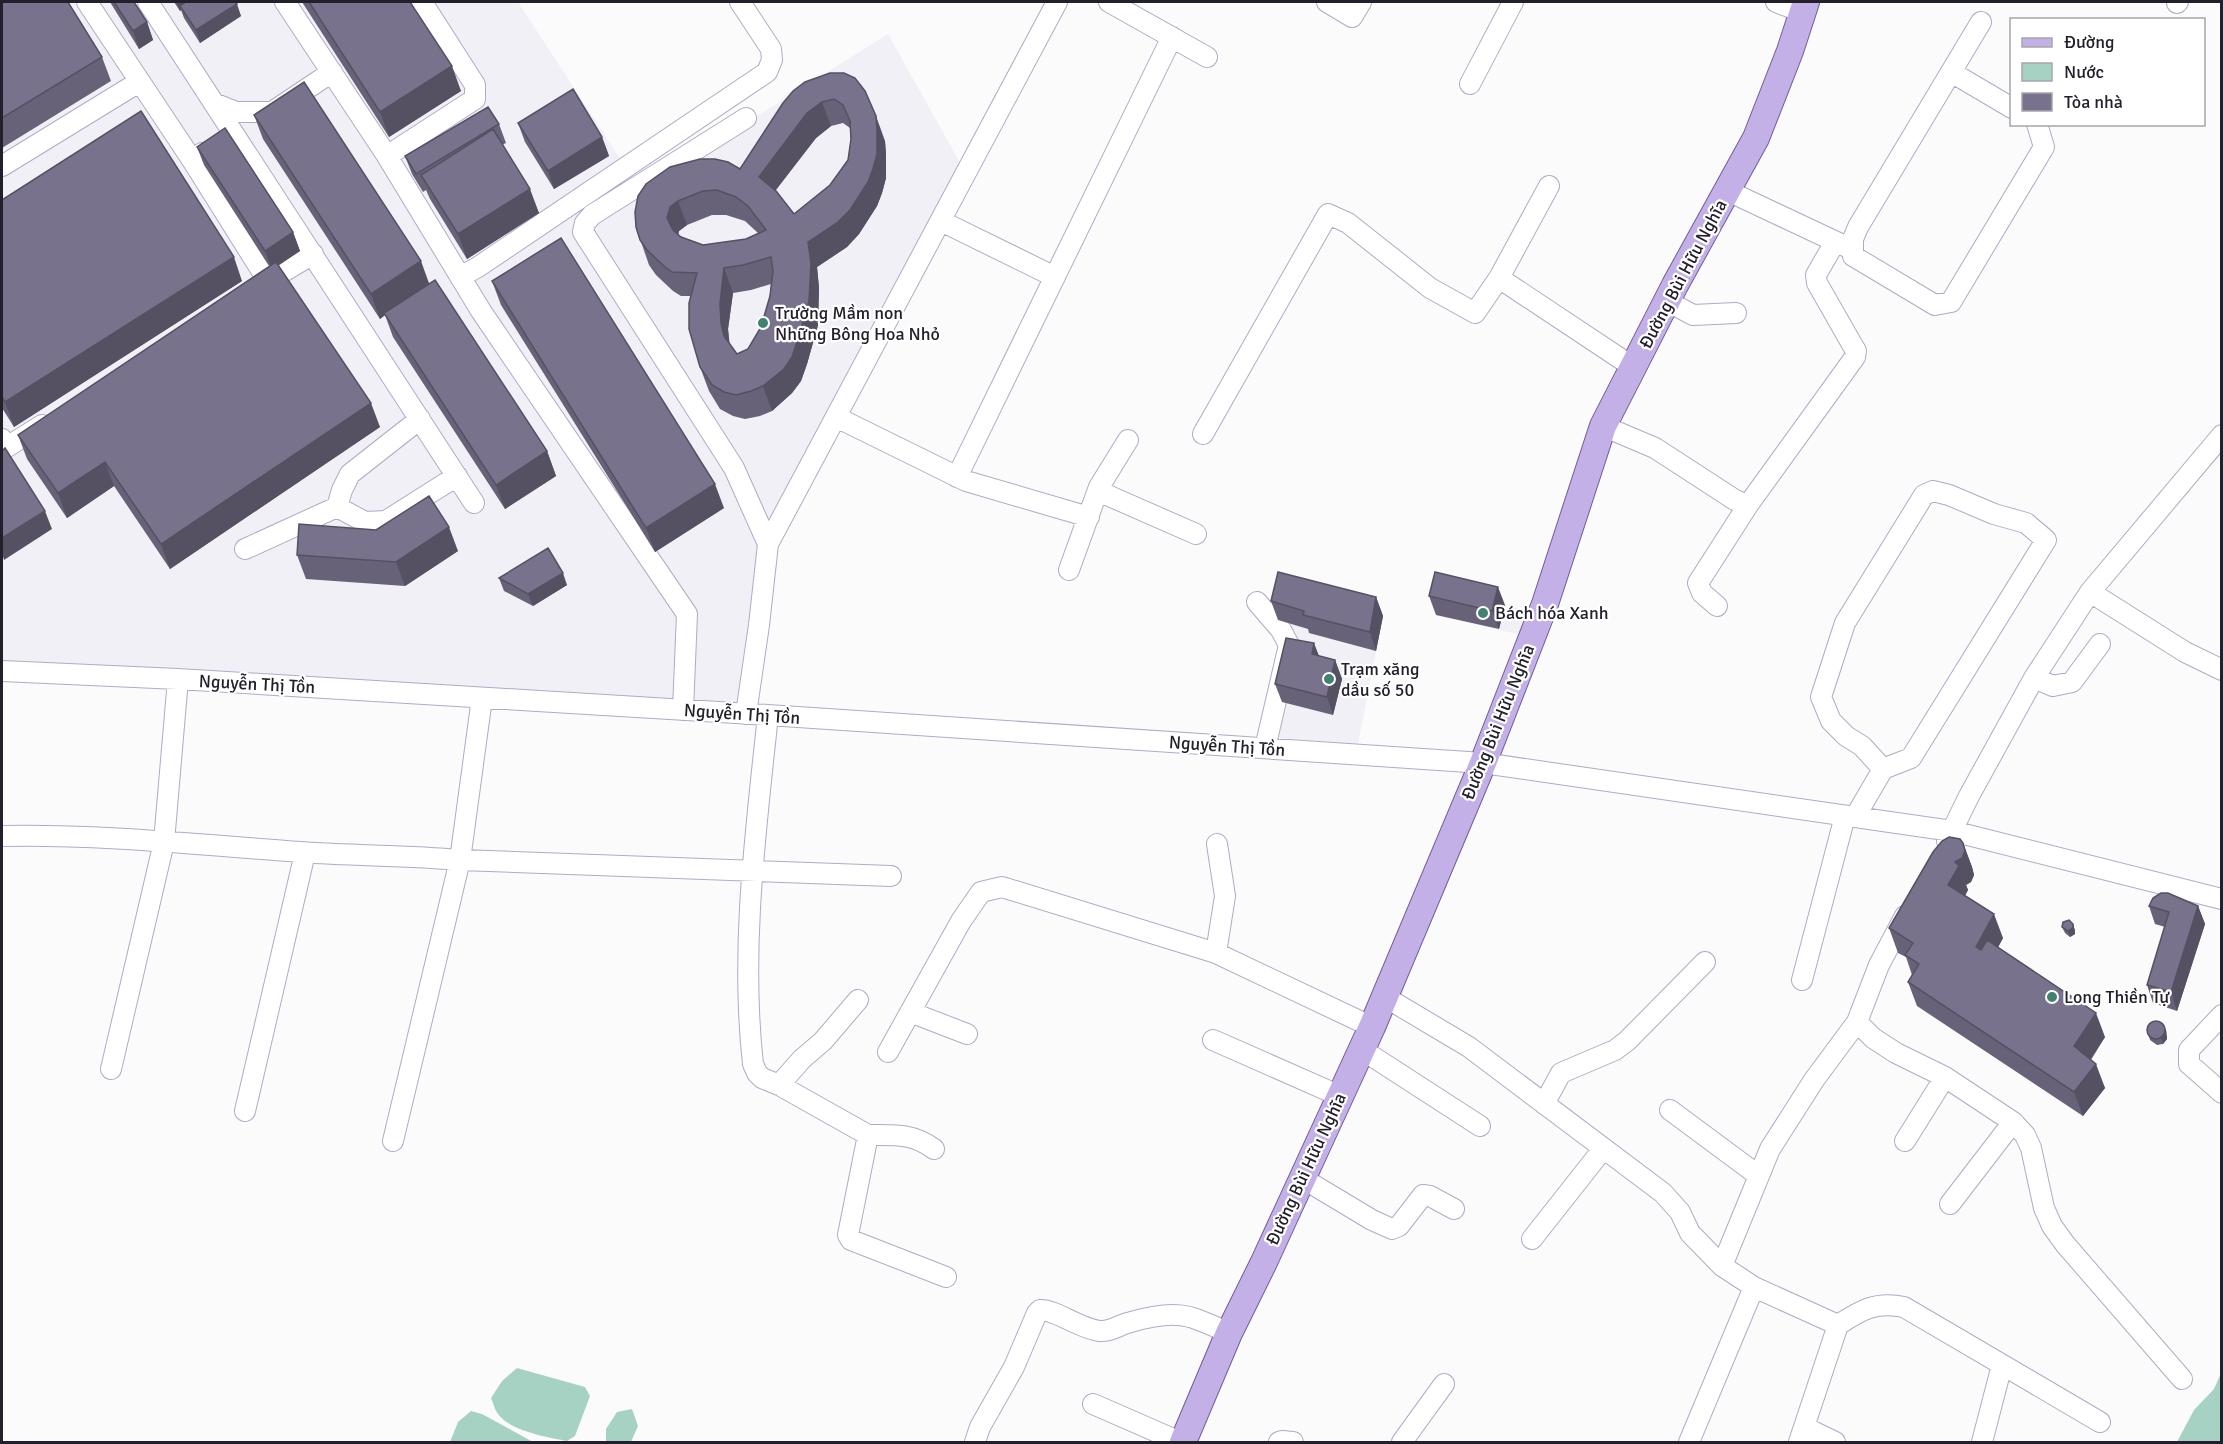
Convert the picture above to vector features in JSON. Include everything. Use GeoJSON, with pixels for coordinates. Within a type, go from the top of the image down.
{"type":"FeatureCollection","features":[{"type":"Feature","properties":{"kind":"main road","name":"Đường Bùi Hữu Nghĩa"},"geometry":{"type":"LineString","coordinates":[[1181,1443],[1229,1333],[1366,1038],[1483,763],[1545,604],[1603,426],[1667,301],[1756,138],[1790,51],[1804,7]]}},
{"type":"Feature","properties":{"kind":"street"},"geometry":{"type":"LineString","coordinates":[[87,2],[192,160],[268,281]]}},
{"type":"Feature","properties":{"kind":"street"},"geometry":{"type":"LineString","coordinates":[[148,2],[474,503]]}},
{"type":"Feature","properties":{"kind":"street"},"geometry":{"type":"LineString","coordinates":[[285,2],[387,156],[481,311],[687,614],[683,710]]}},
{"type":"Feature","properties":{"kind":"street"},"geometry":{"type":"LineString","coordinates":[[387,156],[475,99],[475,85],[422,2]]}},
{"type":"Feature","properties":{"kind":"street"},"geometry":{"type":"LineString","coordinates":[[460,277],[767,72],[772,60],[771,49],[740,2]]}},
{"type":"Feature","properties":{"kind":"street"},"geometry":{"type":"LineString","coordinates":[[746,714],[768,544],[1057,2]]}},
{"type":"Feature","properties":{"kind":"street"},"geometry":{"type":"LineString","coordinates":[[1109,2],[1207,57]]}},
{"type":"Feature","properties":{"kind":"street"},"geometry":{"type":"LineString","coordinates":[[1327,2],[1352,17],[1361,2]]}},
{"type":"Feature","properties":{"kind":"street"},"geometry":{"type":"LineString","coordinates":[[1470,84],[1513,2]]}},
{"type":"Feature","properties":{"kind":"street"},"geometry":{"type":"LineString","coordinates":[[1776,2],[1804,7]]}},
{"type":"Feature","properties":{"kind":"street"},"geometry":{"type":"LineString","coordinates":[[1717,606],[1702,593],[1698,584],[1748,506],[1855,357],[1856,351],[1817,283],[1816,276],[1853,239],[1981,22]]}},
{"type":"Feature","properties":{"kind":"street"},"geometry":{"type":"LineString","coordinates":[[957,477],[1172,37]]}},
{"type":"Feature","properties":{"kind":"street"},"geometry":{"type":"LineString","coordinates":[[216,104],[236,112],[272,112],[332,72]]}},
{"type":"Feature","properties":{"kind":"street"},"geometry":{"type":"LineString","coordinates":[[1951,72],[2010,107]]}},
{"type":"Feature","properties":{"kind":"street"},"geometry":{"type":"LineString","coordinates":[[2,166],[139,81]]}},
{"type":"Feature","properties":{"kind":"street"},"geometry":{"type":"LineString","coordinates":[[141,126],[161,113]]}},
{"type":"Feature","properties":{"kind":"street"},"geometry":{"type":"LineString","coordinates":[[746,118],[592,215],[585,223],[583,232],[734,468],[768,544]]}},
{"type":"Feature","properties":{"kind":"street"},"geometry":{"type":"LineString","coordinates":[[1728,191],[1844,246],[1853,256],[1935,305],[1951,302],[2044,147],[2038,126]]}},
{"type":"Feature","properties":{"kind":"street"},"geometry":{"type":"LineString","coordinates":[[192,160],[233,130]]}},
{"type":"Feature","properties":{"kind":"street"},"geometry":{"type":"LineString","coordinates":[[1203,434],[1328,214],[1348,223],[1430,288],[1475,313],[1500,278],[1549,186]]}},
{"type":"Feature","properties":{"kind":"street"},"geometry":{"type":"LineString","coordinates":[[940,221],[1055,277]]}},
{"type":"Feature","properties":{"kind":"street"},"geometry":{"type":"LineString","coordinates":[[238,300],[314,254]]}},
{"type":"Feature","properties":{"kind":"street"},"geometry":{"type":"LineString","coordinates":[[1500,278],[1634,367]]}},
{"type":"Feature","properties":{"kind":"street"},"geometry":{"type":"LineString","coordinates":[[1667,301],[1693,315],[1736,313]]}},
{"type":"Feature","properties":{"kind":"street"},"geometry":{"type":"LineString","coordinates":[[2,439],[7,447],[57,415]]}},
{"type":"Feature","properties":{"kind":"street"},"geometry":{"type":"LineString","coordinates":[[836,417],[957,477],[1089,517]]}},
{"type":"Feature","properties":{"kind":"street"},"geometry":{"type":"LineString","coordinates":[[245,549],[337,507],[350,474],[420,419]]}},
{"type":"Feature","properties":{"kind":"street"},"geometry":{"type":"LineString","coordinates":[[1603,426],[1655,448],[1748,506]]}},
{"type":"Feature","properties":{"kind":"street"},"geometry":{"type":"LineString","coordinates":[[1937,859],[2034,678],[2090,592],[2222,435]]}},
{"type":"Feature","properties":{"kind":"street"},"geometry":{"type":"LineString","coordinates":[[1069,570],[1098,491],[1128,440]]}},
{"type":"Feature","properties":{"kind":"street"},"geometry":{"type":"LineString","coordinates":[[337,507],[364,522],[386,521],[457,476]]}},
{"type":"Feature","properties":{"kind":"street"},"geometry":{"type":"LineString","coordinates":[[1098,491],[1196,534]]}},
{"type":"Feature","properties":{"kind":"street"},"geometry":{"type":"LineString","coordinates":[[1802,980],[1850,816],[1884,769],[1911,758],[2054,544],[2026,523],[1994,514],[1949,495],[1933,491],[1924,495],[1845,622],[1821,697],[1831,721],[1846,736],[1862,746],[1884,769]]}},
{"type":"Feature","properties":{"kind":"street"},"geometry":{"type":"LineString","coordinates":[[2090,592],[2185,652],[2222,670]]}},
{"type":"Feature","properties":{"kind":"street"},"geometry":{"type":"LineString","coordinates":[[1257,602],[1281,630],[1288,645],[1265,748]]}},
{"type":"Feature","properties":{"kind":"street"},"geometry":{"type":"LineString","coordinates":[[2034,678],[2053,686],[2072,682],[2100,644]]}},
{"type":"Feature","properties":{"kind":"street","name":"Nguyễn Thị Tồn"},"geometry":{"type":"LineString","coordinates":[[2,671],[178,679],[683,710],[1483,763],[1952,831],[2222,899]]}},
{"type":"Feature","properties":{"kind":"street"},"geometry":{"type":"LineString","coordinates":[[111,1069],[164,842],[178,679]]}},
{"type":"Feature","properties":{"kind":"street"},"geometry":{"type":"LineString","coordinates":[[393,1141],[460,860],[482,698]]}},
{"type":"Feature","properties":{"kind":"street"},"geometry":{"type":"LineString","coordinates":[[768,716],[751,872],[749,998],[753,1064],[762,1078],[779,1085],[868,1135],[912,1137],[920,1139],[934,1149]]}},
{"type":"Feature","properties":{"kind":"street"},"geometry":{"type":"LineString","coordinates":[[2,836],[164,842],[305,853],[409,855],[460,860],[891,876]]}},
{"type":"Feature","properties":{"kind":"street"},"geometry":{"type":"LineString","coordinates":[[1216,953],[1225,896],[1217,844]]}},
{"type":"Feature","properties":{"kind":"street"},"geometry":{"type":"LineString","coordinates":[[245,1111],[305,853]]}},
{"type":"Feature","properties":{"kind":"street"},"geometry":{"type":"LineString","coordinates":[[888,1052],[961,921],[981,892],[1002,887],[1216,953],[1366,1038],[1480,1126]]}},
{"type":"Feature","properties":{"kind":"street"},"geometry":{"type":"LineString","coordinates":[[1722,1266],[1770,1149],[1857,1022],[1879,965],[1912,904]]}},
{"type":"Feature","properties":{"kind":"street"},"geometry":{"type":"LineString","coordinates":[[1544,1104],[1562,1073],[1615,1050],[1628,1041],[1705,963]]}},
{"type":"Feature","properties":{"kind":"street"},"geometry":{"type":"LineString","coordinates":[[1384,997],[1469,1047],[1663,1193],[1680,1212],[1690,1233],[1722,1266],[1754,1287],[1838,1325]]}},
{"type":"Feature","properties":{"kind":"street"},"geometry":{"type":"LineString","coordinates":[[779,1085],[802,1059],[823,1041],[858,1000]]}},
{"type":"Feature","properties":{"kind":"street"},"geometry":{"type":"LineString","coordinates":[[910,1012],[967,1034]]}},
{"type":"Feature","properties":{"kind":"street"},"geometry":{"type":"LineString","coordinates":[[2222,1015],[2189,1050],[2188,1055],[2189,1064],[2222,1093]]}},
{"type":"Feature","properties":{"kind":"street"},"geometry":{"type":"LineString","coordinates":[[1857,1022],[1873,1038],[1896,1053],[1945,1077],[2013,1122],[2025,1135],[2031,1148],[2037,1185],[2052,1226],[2182,1379]]}},
{"type":"Feature","properties":{"kind":"street"},"geometry":{"type":"LineString","coordinates":[[1213,1040],[1340,1096]]}},
{"type":"Feature","properties":{"kind":"street"},"geometry":{"type":"LineString","coordinates":[[1905,1141],[1945,1077]]}},
{"type":"Feature","properties":{"kind":"street"},"geometry":{"type":"LineString","coordinates":[[1670,1110],[1760,1176]]}},
{"type":"Feature","properties":{"kind":"street"},"geometry":{"type":"LineString","coordinates":[[1950,1204],[2013,1122]]}},
{"type":"Feature","properties":{"kind":"street"},"geometry":{"type":"LineString","coordinates":[[868,1135],[849,1238],[862,1246],[898,1257],[946,1277]]}},
{"type":"Feature","properties":{"kind":"street"},"geometry":{"type":"LineString","coordinates":[[1532,1239],[1603,1149]]}},
{"type":"Feature","properties":{"kind":"street"},"geometry":{"type":"LineString","coordinates":[[1302,1178],[1392,1229],[1399,1226],[1423,1195],[1430,1196],[1454,1209]]}},
{"type":"Feature","properties":{"kind":"street"},"geometry":{"type":"LineString","coordinates":[[1689,1443],[1754,1287]]}},
{"type":"Feature","properties":{"kind":"street"},"geometry":{"type":"LineString","coordinates":[[1834,1443],[1802,1435],[1838,1325],[1873,1306],[1889,1304],[1904,1307],[2100,1422]]}},
{"type":"Feature","properties":{"kind":"street"},"geometry":{"type":"LineString","coordinates":[[975,1443],[980,1426],[1014,1367],[1040,1310],[1049,1311],[1067,1321],[1100,1331],[1109,1331],[1138,1320],[1174,1315],[1191,1317],[1229,1333]]}},
{"type":"Feature","properties":{"kind":"street"},"geometry":{"type":"LineString","coordinates":[[1982,1443],[2002,1365]]}},
{"type":"Feature","properties":{"kind":"street"},"geometry":{"type":"LineString","coordinates":[[1402,1443],[1444,1384]]}},
{"type":"Feature","properties":{"kind":"street"},"geometry":{"type":"LineString","coordinates":[[1093,1404],[1181,1443]]}},
{"type":"Feature","properties":{"kind":"street"},"geometry":{"type":"LineString","coordinates":[[1279,1443],[1285,1441],[1293,1443]]}},
{"type":"Feature","properties":{"kind":"shaded area"},"geometry":{"type":"Polygon","coordinates":[[[2,2],[518,2],[636,183],[580,222],[729,469],[762,541],[741,704],[202,670],[2,660],[2,2]]]}},
{"type":"Feature","properties":{"kind":"shaded area","name":"Trường Mầm non Những Bông Hoa Nhỏ"},"geometry":{"type":"Polygon","coordinates":[[[888,34],[962,166],[767,533],[588,225],[596,217],[888,34]]]}},
{"type":"Feature","properties":{"kind":"shaded area","name":"Bách hóa Xanh"},"geometry":{"type":"Polygon","coordinates":[[[1442,590],[1530,611],[1521,635],[1436,615],[1442,590]]]}},
{"type":"Feature","properties":{"kind":"shaded area","name":"Trạm xăng dầu số 50"},"geometry":{"type":"Polygon","coordinates":[[[1285,591],[1383,616],[1358,744],[1274,738],[1285,591]]]}},
{"type":"Feature","properties":{"kind":"water"},"geometry":{"type":"Polygon","coordinates":[[[517,1368],[585,1387],[590,1396],[575,1436],[567,1441],[539,1435],[509,1424],[501,1418],[491,1398],[502,1381],[517,1368]]]}},
{"type":"Feature","properties":{"kind":"water"},"geometry":{"type":"Polygon","coordinates":[[[2221,1373],[2221,1442],[2177,1442],[2194,1410],[2214,1389],[2221,1373]]]}},
{"type":"Feature","properties":{"kind":"water"},"geometry":{"type":"Polygon","coordinates":[[[632,1409],[638,1426],[631,1442],[606,1442],[606,1429],[617,1412],[632,1409]]]}},
{"type":"Feature","properties":{"kind":"water"},"geometry":{"type":"Polygon","coordinates":[[[471,1411],[482,1414],[533,1442],[450,1442],[458,1422],[471,1411]]]}},
{"type":"Feature","properties":{"kind":"building"},"geometry":{"type":"Polygon","coordinates":[[[2,2],[68,2],[102,57],[2,118],[2,2]]]}},
{"type":"Feature","properties":{"kind":"building"},"geometry":{"type":"Polygon","coordinates":[[[114,2],[134,2],[147,22],[133,31],[114,2]]]}},
{"type":"Feature","properties":{"kind":"building"},"geometry":{"type":"Polygon","coordinates":[[[186,2],[235,2],[237,4],[196,30],[180,6],[186,2]]]}},
{"type":"Feature","properties":{"kind":"building"},"geometry":{"type":"Polygon","coordinates":[[[309,2],[410,2],[452,66],[380,112],[309,2]]]}},
{"type":"Feature","properties":{"kind":"building"},"geometry":{"type":"Polygon","coordinates":[[[830,73],[844,73],[855,78],[865,91],[876,116],[877,154],[868,182],[850,210],[838,222],[808,242],[811,263],[809,301],[792,357],[784,369],[763,386],[736,395],[724,392],[712,385],[700,367],[689,329],[689,303],[697,273],[672,272],[647,250],[640,240],[636,227],[635,212],[638,196],[646,184],[670,167],[700,159],[728,162],[740,169],[783,103],[805,82],[830,73]],[[834,99],[822,102],[807,113],[759,177],[776,191],[794,214],[830,185],[848,160],[851,139],[850,121],[843,105],[834,99]],[[717,190],[703,191],[678,201],[670,207],[667,218],[673,230],[681,237],[703,245],[746,239],[766,230],[748,206],[736,197],[717,190]],[[771,257],[724,268],[720,304],[724,336],[737,354],[748,349],[761,327],[770,296],[773,271],[771,257]]]}},
{"type":"Feature","properties":{"kind":"building"},"geometry":{"type":"Polygon","coordinates":[[[304,82],[421,261],[371,294],[254,115],[304,82]]]}},
{"type":"Feature","properties":{"kind":"building"},"geometry":{"type":"Polygon","coordinates":[[[573,89],[602,137],[548,171],[518,123],[573,89]]]}},
{"type":"Feature","properties":{"kind":"building"},"geometry":{"type":"Polygon","coordinates":[[[488,107],[499,124],[416,174],[405,156],[488,107]]]}},
{"type":"Feature","properties":{"kind":"building"},"geometry":{"type":"Polygon","coordinates":[[[141,111],[234,257],[5,402],[2,397],[2,200],[141,111]]]}},
{"type":"Feature","properties":{"kind":"building"},"geometry":{"type":"Polygon","coordinates":[[[225,128],[293,232],[265,251],[197,147],[225,128]]]}},
{"type":"Feature","properties":{"kind":"building"},"geometry":{"type":"Polygon","coordinates":[[[493,129],[530,189],[458,234],[421,175],[493,129]]]}},
{"type":"Feature","properties":{"kind":"building"},"geometry":{"type":"Polygon","coordinates":[[[561,238],[715,484],[646,528],[492,281],[561,238]]]}},
{"type":"Feature","properties":{"kind":"building"},"geometry":{"type":"Polygon","coordinates":[[[276,262],[371,403],[161,544],[105,462],[58,493],[18,435],[276,262]]]}},
{"type":"Feature","properties":{"kind":"building"},"geometry":{"type":"Polygon","coordinates":[[[435,280],[547,451],[496,485],[384,313],[435,280]]]}},
{"type":"Feature","properties":{"kind":"building"},"geometry":{"type":"Polygon","coordinates":[[[5,448],[45,511],[2,538],[2,451],[5,448]]]}},
{"type":"Feature","properties":{"kind":"building"},"geometry":{"type":"Polygon","coordinates":[[[429,496],[449,527],[396,562],[297,555],[299,524],[376,530],[429,496]]]}},
{"type":"Feature","properties":{"kind":"building"},"geometry":{"type":"Polygon","coordinates":[[[548,548],[563,573],[528,594],[499,578],[548,548]]]}},
{"type":"Feature","properties":{"kind":"building"},"geometry":{"type":"Polygon","coordinates":[[[1278,572],[1376,597],[1370,632],[1303,615],[1304,611],[1271,601],[1278,572]]]}},
{"type":"Feature","properties":{"kind":"building"},"geometry":{"type":"Polygon","coordinates":[[[1435,572],[1498,587],[1492,611],[1429,596],[1435,572]]]}},
{"type":"Feature","properties":{"kind":"building"},"geometry":{"type":"Polygon","coordinates":[[[1286,638],[1314,643],[1312,654],[1335,660],[1327,697],[1275,684],[1286,638]]]}},
{"type":"Feature","properties":{"kind":"building"},"geometry":{"type":"Polygon","coordinates":[[[1949,837],[1960,839],[1965,851],[1962,858],[1955,862],[1959,866],[1948,885],[1994,914],[1976,947],[1981,950],[1987,940],[2096,1013],[2074,1046],[2096,1064],[2074,1092],[1908,982],[1919,964],[1905,955],[1913,943],[1889,928],[1933,852],[1942,841],[1949,837]]]}},
{"type":"Feature","properties":{"kind":"building"},"geometry":{"type":"Polygon","coordinates":[[[2161,893],[2168,893],[2198,906],[2171,992],[2147,985],[2169,912],[2149,906],[2153,898],[2161,893]]]}},
{"type":"Feature","properties":{"kind":"building"},"geometry":{"type":"Polygon","coordinates":[[[2069,920],[2073,928],[2068,931],[2062,927],[2063,922],[2069,920]]]}},
{"type":"Feature","properties":{"kind":"building"},"geometry":{"type":"Polygon","coordinates":[[[2156,1021],[2162,1024],[2165,1030],[2162,1036],[2156,1039],[2150,1036],[2147,1030],[2150,1024],[2156,1021]]]}},
{"type":"Feature","properties":{"kind":"place","name":"Trường Mầm non Những Bông Hoa Nhỏ"},"geometry":{"type":"Point","coordinates":[763,323]}},
{"type":"Feature","properties":{"kind":"place","name":"Bách hóa Xanh"},"geometry":{"type":"Point","coordinates":[1483,613]}},
{"type":"Feature","properties":{"kind":"place","name":"Trạm xăng dầu số 50"},"geometry":{"type":"Point","coordinates":[1329,679]}},
{"type":"Feature","properties":{"kind":"place","name":"Long Thiền Tự"},"geometry":{"type":"Point","coordinates":[2052,997]}}]}
